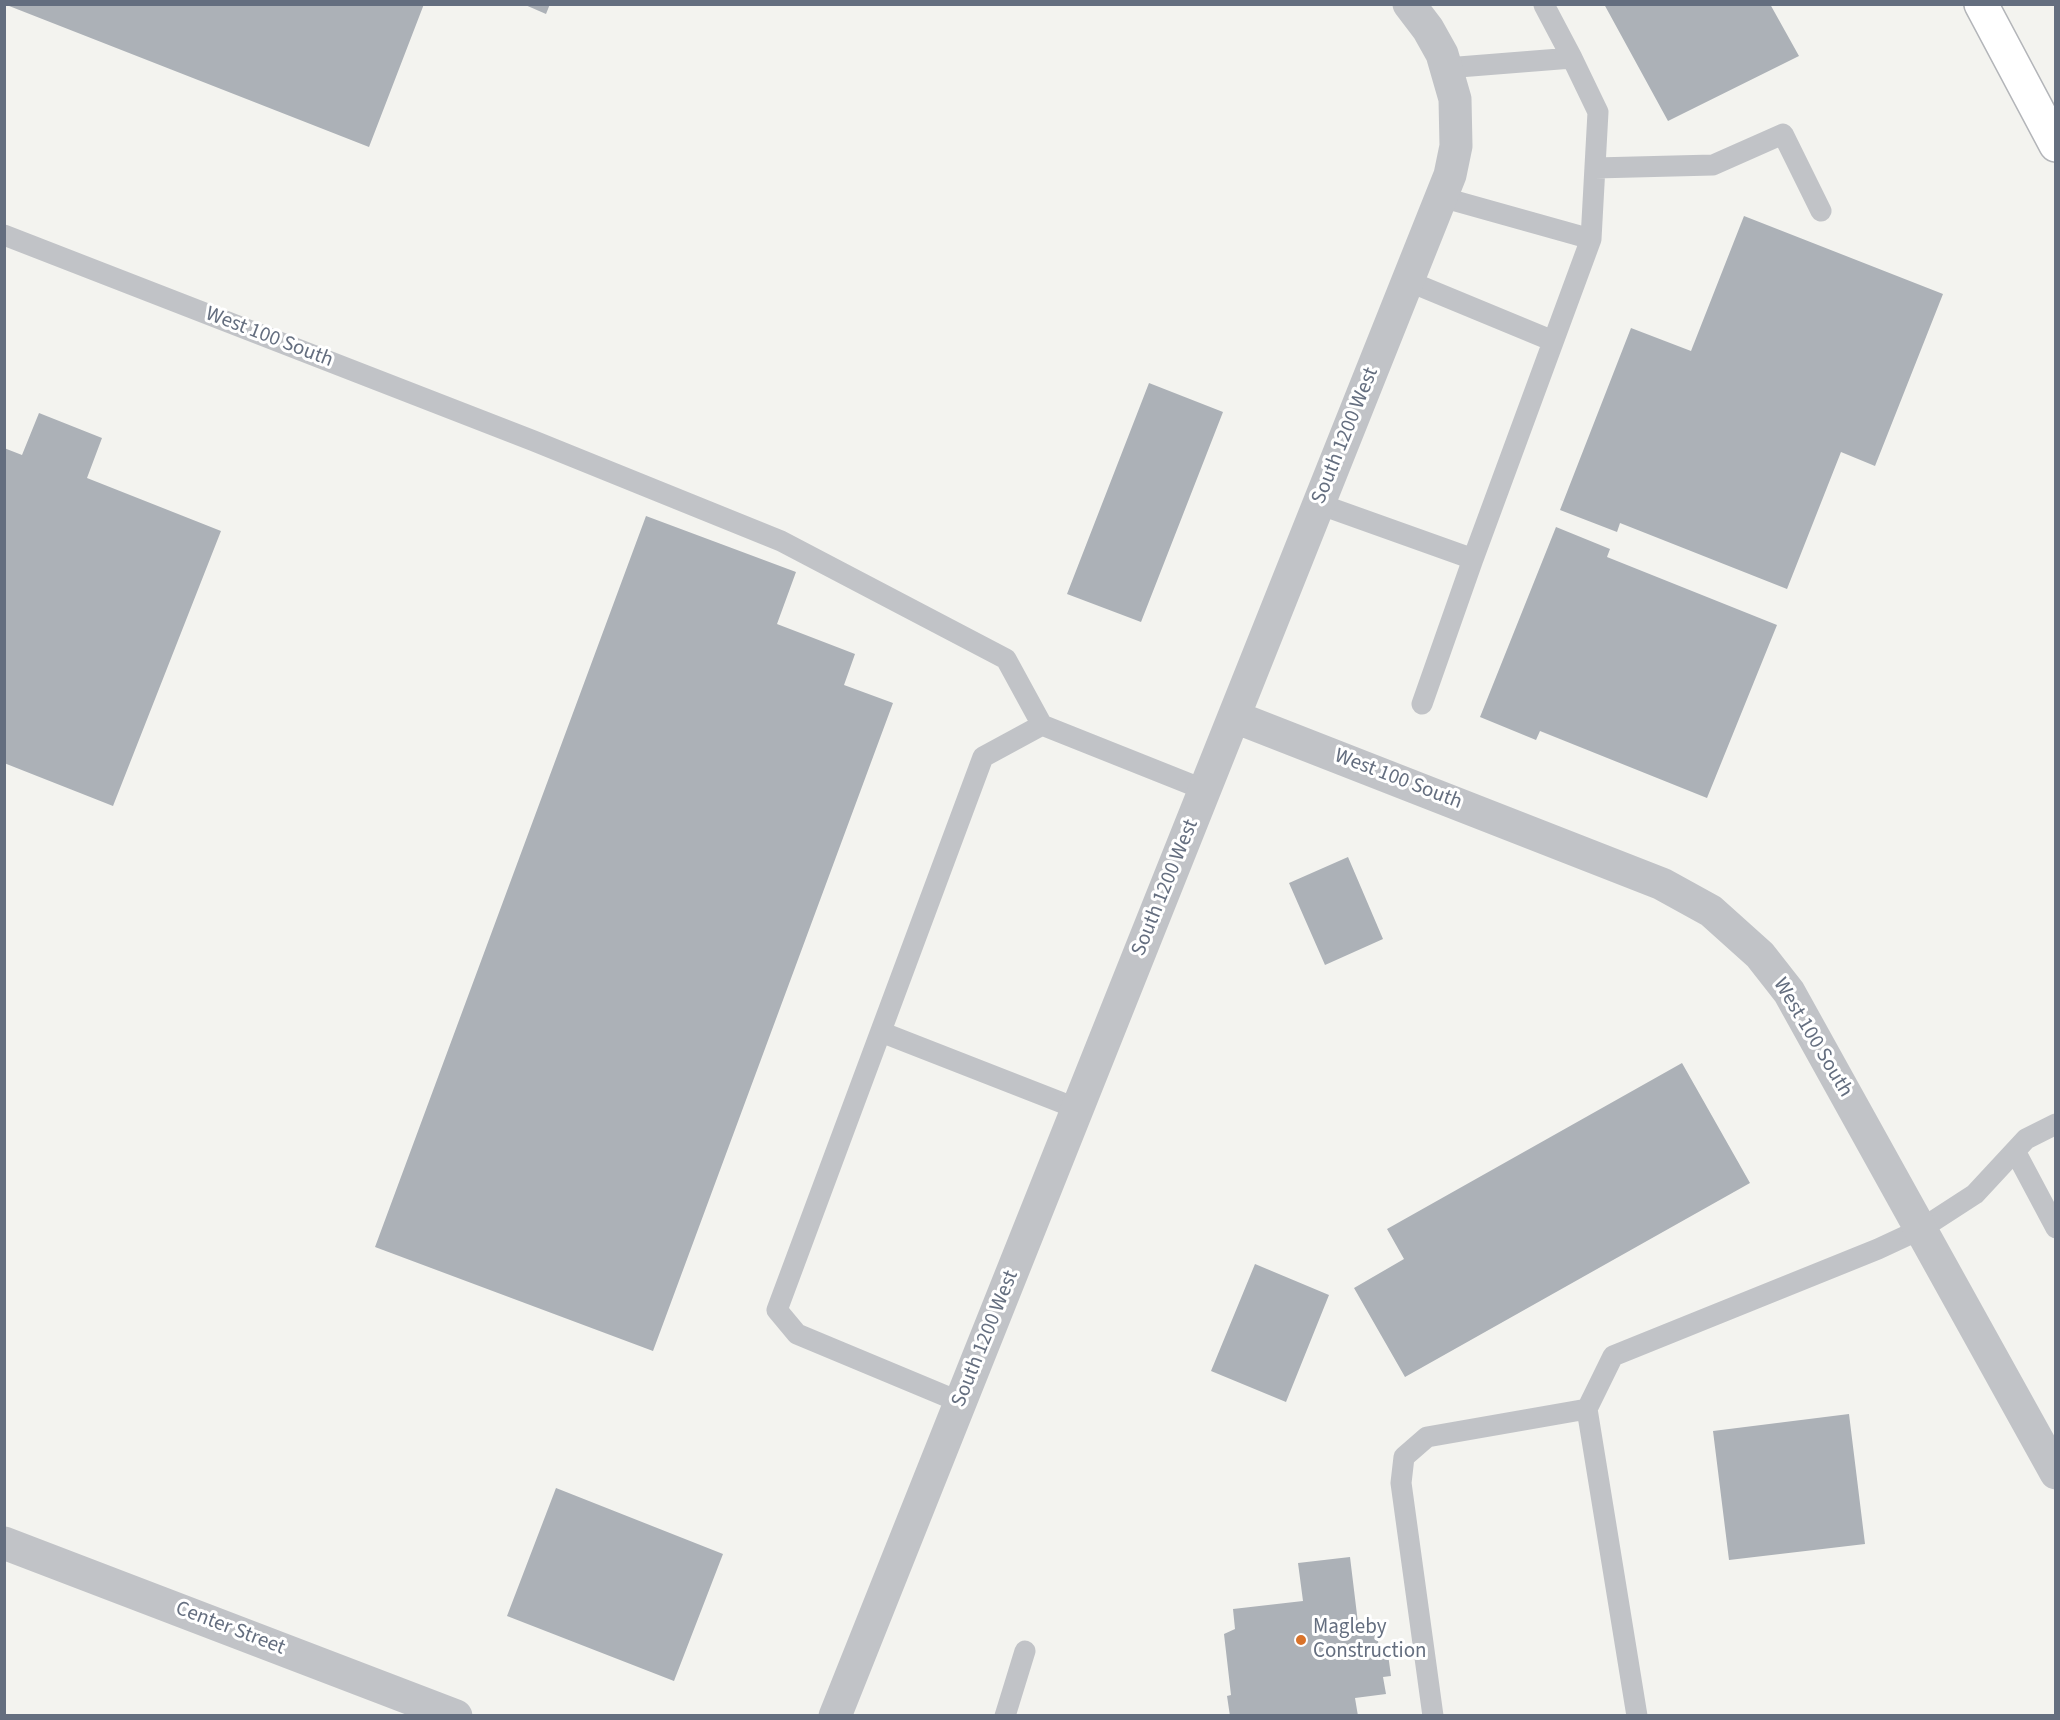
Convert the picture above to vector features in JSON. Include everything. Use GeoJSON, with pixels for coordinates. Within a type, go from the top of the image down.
{"type":"FeatureCollection","features":[{"type":"Feature","properties":{"kind":"highway"},"geometry":{"type":"LineString","coordinates":[[1981,4],[2055,145]]}},
{"type":"Feature","properties":{"kind":"street","name":"South 1200 West"},"geometry":{"type":"LineString","coordinates":[[835,1716],[1450,175],[1456,146],[1455,99],[1444,61],[1428,28],[1409,4]]}},
{"type":"Feature","properties":{"kind":"street","name":"West 100 South"},"geometry":{"type":"LineString","coordinates":[[1235,717],[1662,884],[1711,911],[1760,955],[1790,992],[2055,1473]]}},
{"type":"Feature","properties":{"kind":"street","name":"Center Street"},"geometry":{"type":"LineString","coordinates":[[4,1543],[456,1716]]}},
{"type":"Feature","properties":{"kind":"lane"},"geometry":{"type":"LineString","coordinates":[[1422,704],[1591,239],[1598,112],[1544,5]]}},
{"type":"Feature","properties":{"kind":"lane"},"geometry":{"type":"LineString","coordinates":[[1444,61],[1572,58]]}},
{"type":"Feature","properties":{"kind":"lane"},"geometry":{"type":"LineString","coordinates":[[1595,168],[1713,165],[1783,134],[1821,210]]}},
{"type":"Feature","properties":{"kind":"lane"},"geometry":{"type":"LineString","coordinates":[[1441,197],[1591,239]]}},
{"type":"Feature","properties":{"kind":"lane","name":"West 100 South"},"geometry":{"type":"LineString","coordinates":[[4,235],[534,441],[781,541],[1006,659],[1042,725]]}},
{"type":"Feature","properties":{"kind":"lane"},"geometry":{"type":"LineString","coordinates":[[1408,281],[1553,341]]}},
{"type":"Feature","properties":{"kind":"lane"},"geometry":{"type":"LineString","coordinates":[[1319,504],[1473,559]]}},
{"type":"Feature","properties":{"kind":"lane"},"geometry":{"type":"LineString","coordinates":[[960,1402],[797,1334],[777,1310],[982,757],[1042,725],[1205,790]]}},
{"type":"Feature","properties":{"kind":"lane"},"geometry":{"type":"LineString","coordinates":[[881,1032],[1078,1109]]}},
{"type":"Feature","properties":{"kind":"lane"},"geometry":{"type":"LineString","coordinates":[[1637,1716],[1587,1409],[1613,1356],[1878,1249],[1921,1229],[1975,1194],[2026,1139],[2055,1124]]}},
{"type":"Feature","properties":{"kind":"lane"},"geometry":{"type":"LineString","coordinates":[[2015,1151],[2055,1228]]}},
{"type":"Feature","properties":{"kind":"lane"},"geometry":{"type":"LineString","coordinates":[[1433,1716],[1401,1483],[1404,1457],[1427,1437],[1587,1409]]}},
{"type":"Feature","properties":{"kind":"lane"},"geometry":{"type":"LineString","coordinates":[[1005,1716],[1025,1651]]}},
{"type":"Feature","properties":{"kind":"building"},"geometry":{"type":"Polygon","coordinates":[[[4,4],[424,4],[369,147],[4,4]]]}},
{"type":"Feature","properties":{"kind":"building"},"geometry":{"type":"Polygon","coordinates":[[[523,4],[550,4],[546,14],[523,4]]]}},
{"type":"Feature","properties":{"kind":"building"},"geometry":{"type":"Polygon","coordinates":[[[1604,4],[1770,4],[1799,56],[1668,121],[1604,4]]]}},
{"type":"Feature","properties":{"kind":"building"},"geometry":{"type":"Polygon","coordinates":[[[1744,216],[1943,294],[1875,466],[1841,452],[1787,589],[1620,523],[1617,532],[1560,510],[1631,328],[1691,351],[1744,216]]]}},
{"type":"Feature","properties":{"kind":"building"},"geometry":{"type":"Polygon","coordinates":[[[1149,383],[1223,412],[1141,622],[1067,594],[1149,383]]]}},
{"type":"Feature","properties":{"kind":"building"},"geometry":{"type":"Polygon","coordinates":[[[39,413],[102,438],[87,478],[221,531],[113,806],[4,763],[4,448],[22,455],[39,413]]]}},
{"type":"Feature","properties":{"kind":"building"},"geometry":{"type":"Polygon","coordinates":[[[646,516],[796,572],[777,624],[855,654],[844,685],[893,703],[653,1351],[375,1247],[646,516]]]}},
{"type":"Feature","properties":{"kind":"building"},"geometry":{"type":"Polygon","coordinates":[[[1556,527],[1610,549],[1607,557],[1777,625],[1707,798],[1540,731],[1536,740],[1480,717],[1556,527]]]}},
{"type":"Feature","properties":{"kind":"building"},"geometry":{"type":"Polygon","coordinates":[[[1348,857],[1383,939],[1325,965],[1289,883],[1348,857]]]}},
{"type":"Feature","properties":{"kind":"building"},"geometry":{"type":"Polygon","coordinates":[[[1682,1063],[1750,1183],[1405,1377],[1354,1288],[1404,1259],[1387,1229],[1682,1063]]]}},
{"type":"Feature","properties":{"kind":"building"},"geometry":{"type":"Polygon","coordinates":[[[1255,1264],[1329,1295],[1286,1402],[1211,1371],[1255,1264]]]}},
{"type":"Feature","properties":{"kind":"building"},"geometry":{"type":"Polygon","coordinates":[[[1849,1414],[1865,1544],[1729,1560],[1713,1431],[1849,1414]]]}},
{"type":"Feature","properties":{"kind":"building"},"geometry":{"type":"Polygon","coordinates":[[[556,1488],[723,1554],[674,1681],[507,1616],[556,1488]]]}},
{"type":"Feature","properties":{"kind":"building","name":"Magleby Construction"},"geometry":{"type":"Polygon","coordinates":[[[1350,1557],[1358,1623],[1375,1621],[1379,1648],[1387,1647],[1391,1676],[1383,1677],[1386,1694],[1355,1698],[1358,1716],[1230,1716],[1227,1696],[1231,1695],[1224,1634],[1235,1629],[1233,1609],[1303,1601],[1298,1563],[1350,1557]]]}},
{"type":"Feature","properties":{"kind":"place","name":"Magleby Construction"},"geometry":{"type":"Point","coordinates":[1301,1640]}}]}
